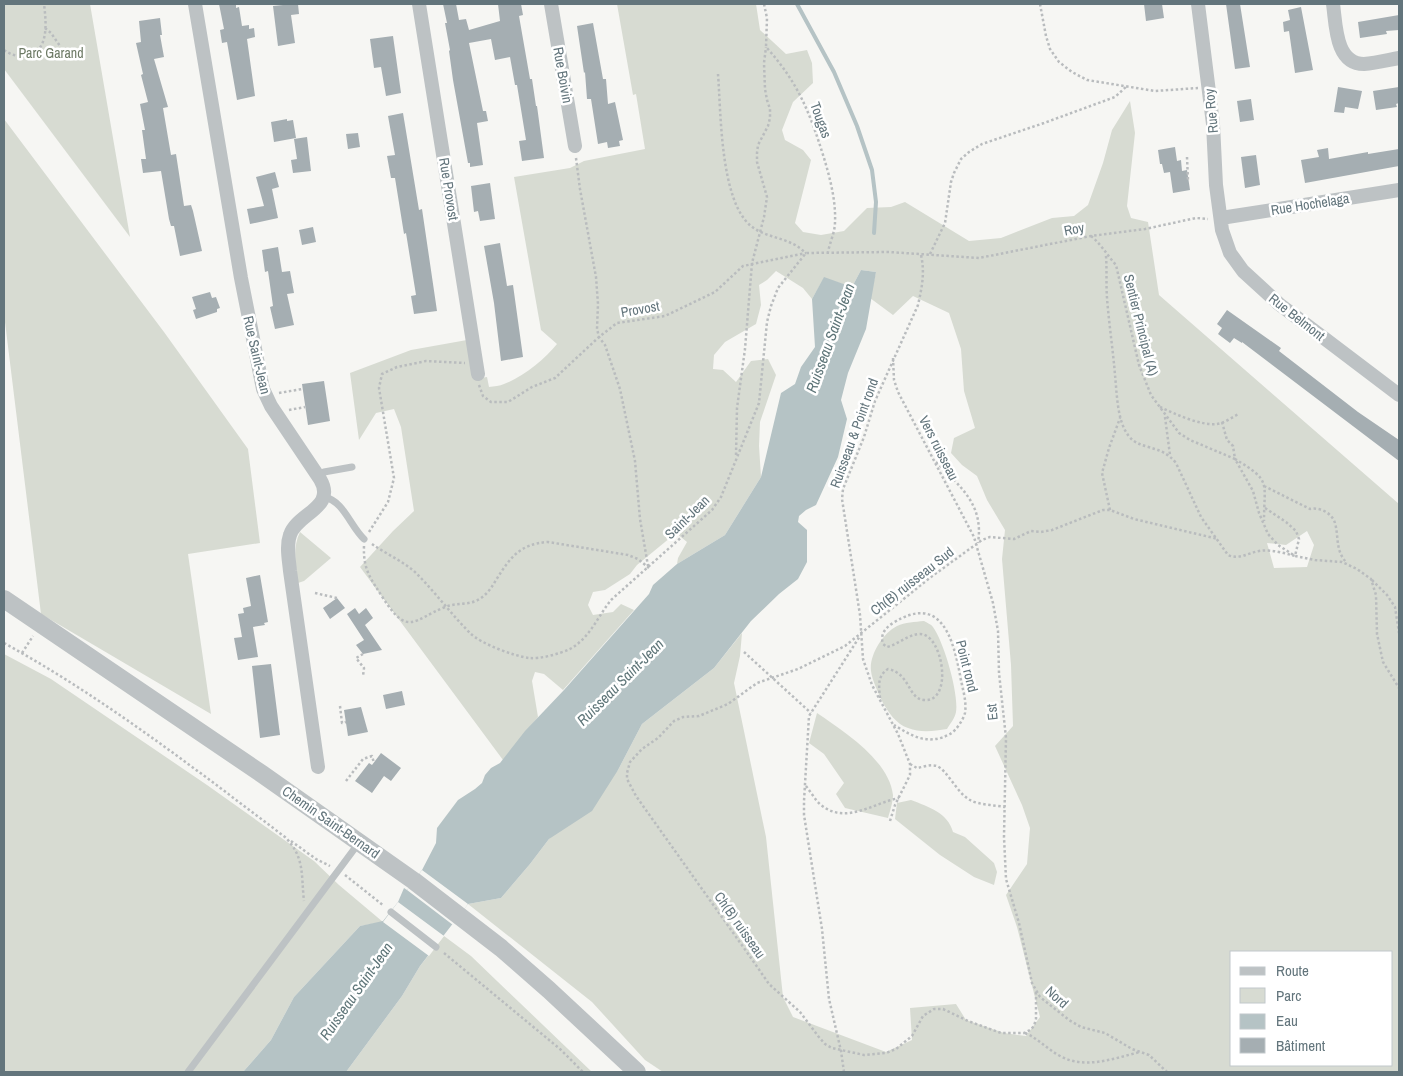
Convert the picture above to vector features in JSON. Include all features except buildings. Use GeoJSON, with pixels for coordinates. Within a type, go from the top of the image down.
{"type":"FeatureCollection","features":[{"type":"Feature","properties":{"kind":"street","name":"Rue Saint-Jean"},"geometry":{"type":"LineString","coordinates":[[195,4],[241,278],[260,376],[266,396],[323,485],[324,497]]}},
{"type":"Feature","properties":{"kind":"street","name":"Rue Provost"},"geometry":{"type":"LineString","coordinates":[[420,4],[478,368]]}},
{"type":"Feature","properties":{"kind":"street","name":"Rue Boivin"},"geometry":{"type":"LineString","coordinates":[[551,4],[575,146]]}},
{"type":"Feature","properties":{"kind":"street","name":"Rue Roy"},"geometry":{"type":"LineString","coordinates":[[1198,4],[1209,87],[1220,218]]}},
{"type":"Feature","properties":{"kind":"street"},"geometry":{"type":"LineString","coordinates":[[1333,4],[1340,44],[1345,57],[1351,61],[1365,64],[1399,58]]}},
{"type":"Feature","properties":{"kind":"street","name":"Rue Hochelaga"},"geometry":{"type":"LineString","coordinates":[[1220,218],[1399,190]]}},
{"type":"Feature","properties":{"kind":"street","name":"Rue Belmont"},"geometry":{"type":"LineString","coordinates":[[1220,218],[1230,253],[1253,282],[1399,395]]}},
{"type":"Feature","properties":{"kind":"street"},"geometry":{"type":"LineString","coordinates":[[318,767],[290,571],[289,536],[293,529],[321,503],[324,497]]}},
{"type":"Feature","properties":{"kind":"street","name":"Chemin Saint-Bernard"},"geometry":{"type":"LineString","coordinates":[[4,599],[360,841],[414,881],[460,916],[549,990],[637,1072]]}},
{"type":"Feature","properties":{"kind":"lane"},"geometry":{"type":"LineString","coordinates":[[317,475],[352,467]]}},
{"type":"Feature","properties":{"kind":"lane"},"geometry":{"type":"LineString","coordinates":[[324,497],[330,498],[338,504],[364,539]]}},
{"type":"Feature","properties":{"kind":"lane"},"geometry":{"type":"LineString","coordinates":[[188,1072],[360,841]]}},
{"type":"Feature","properties":{"kind":"lane"},"geometry":{"type":"LineString","coordinates":[[391,912],[436,947]]}},
{"type":"Feature","properties":{"kind":"path"},"geometry":{"type":"LineString","coordinates":[[4,50],[16,56],[30,55],[41,47],[45,28],[44,4]]}},
{"type":"Feature","properties":{"kind":"path"},"geometry":{"type":"LineString","coordinates":[[736,459],[737,408],[745,349],[752,263],[767,197],[757,162],[758,145],[768,126],[770,109],[765,89],[764,63],[767,18],[764,4]]}},
{"type":"Feature","properties":{"kind":"path"},"geometry":{"type":"LineString","coordinates":[[1040,4],[1050,49],[1059,62],[1087,80],[1156,91],[1209,87]]}},
{"type":"Feature","properties":{"kind":"path"},"geometry":{"type":"LineString","coordinates":[[45,28],[60,46]]}},
{"type":"Feature","properties":{"kind":"path","name":"Tougas"},"geometry":{"type":"LineString","coordinates":[[766,47],[802,98],[811,118],[829,176],[835,222],[828,252]]}},
{"type":"Feature","properties":{"kind":"path"},"geometry":{"type":"LineString","coordinates":[[718,74],[728,179],[735,203],[750,226],[760,232],[794,244],[806,253],[888,252],[930,254],[945,223],[954,173],[961,159],[969,152],[982,144],[1115,97],[1127,86]]}},
{"type":"Feature","properties":{"kind":"path"},"geometry":{"type":"LineString","coordinates":[[575,146],[580,189],[594,261],[599,337],[605,345],[620,389],[636,461],[640,519],[648,568]]}},
{"type":"Feature","properties":{"kind":"path"},"geometry":{"type":"LineString","coordinates":[[1188,157],[1188,180]]}},
{"type":"Feature","properties":{"kind":"path","name":"Roy"},"geometry":{"type":"LineString","coordinates":[[930,254],[979,258],[1091,236],[1145,229],[1196,218],[1220,218]]}},
{"type":"Feature","properties":{"kind":"path","name":"Sentier Principal (A)"},"geometry":{"type":"LineString","coordinates":[[1091,236],[1100,243],[1106,254],[1116,265],[1139,365],[1144,380],[1159,407],[1179,433],[1190,440],[1235,459],[1257,472],[1264,486]]}},
{"type":"Feature","properties":{"kind":"path","name":"Provost"},"geometry":{"type":"LineString","coordinates":[[478,368],[478,383],[483,396],[491,402],[508,402],[532,387],[555,378],[599,337],[617,324],[665,316],[715,292],[743,266],[806,253]]}},
{"type":"Feature","properties":{"kind":"path","name":"Saint-Jean"},"geometry":{"type":"LineString","coordinates":[[364,539],[407,565],[471,634],[486,644],[529,658],[539,658],[570,648],[592,630],[602,610],[611,600],[712,510],[721,497],[759,403],[767,322],[771,306],[778,288],[806,253]]}},
{"type":"Feature","properties":{"kind":"path"},"geometry":{"type":"LineString","coordinates":[[1106,254],[1107,296],[1121,416],[1124,430],[1129,437],[1135,443],[1150,446],[1170,455],[1176,463],[1201,517],[1228,555],[1233,557],[1269,550],[1315,560],[1342,562],[1371,579],[1387,595],[1395,607],[1399,633]]}},
{"type":"Feature","properties":{"kind":"path","name":"Ruisseau & Point rond"},"geometry":{"type":"LineString","coordinates":[[910,764],[904,746],[872,686],[863,659],[860,615],[842,499],[843,489],[864,437],[868,420],[893,358],[918,305],[924,268],[921,255]]}},
{"type":"Feature","properties":{"kind":"path","name":"Vers ruisseau"},"geometry":{"type":"LineString","coordinates":[[893,358],[894,380],[898,392],[977,545]]}},
{"type":"Feature","properties":{"kind":"path"},"geometry":{"type":"LineString","coordinates":[[478,368],[454,363],[426,361],[397,367],[382,374],[378,388],[394,478],[386,507],[364,539],[364,561],[366,571],[392,612],[399,618],[413,622],[420,621],[446,606],[470,604],[482,598],[490,590],[508,562],[517,552],[538,543],[548,542],[628,555],[648,568]]}},
{"type":"Feature","properties":{"kind":"path"},"geometry":{"type":"LineString","coordinates":[[266,396],[302,389]]}},
{"type":"Feature","properties":{"kind":"path"},"geometry":{"type":"LineString","coordinates":[[1159,407],[1178,415],[1217,424],[1239,414]]}},
{"type":"Feature","properties":{"kind":"path"},"geometry":{"type":"LineString","coordinates":[[1165,415],[1170,455]]}},
{"type":"Feature","properties":{"kind":"path"},"geometry":{"type":"LineString","coordinates":[[1121,416],[1106,456],[1102,473],[1110,510],[1134,519],[1218,539]]}},
{"type":"Feature","properties":{"kind":"path"},"geometry":{"type":"LineString","coordinates":[[1222,422],[1227,440],[1233,446],[1235,459],[1253,491],[1268,534],[1278,545],[1296,556]]}},
{"type":"Feature","properties":{"kind":"path"},"geometry":{"type":"LineString","coordinates":[[934,460],[972,502],[978,515],[980,529],[977,545]]}},
{"type":"Feature","properties":{"kind":"path"},"geometry":{"type":"LineString","coordinates":[[1264,486],[1266,491],[1264,525]]}},
{"type":"Feature","properties":{"kind":"path"},"geometry":{"type":"LineString","coordinates":[[1264,486],[1310,509],[1316,508],[1332,516],[1340,551],[1343,559],[1349,566]]}},
{"type":"Feature","properties":{"kind":"path"},"geometry":{"type":"LineString","coordinates":[[1265,508],[1296,531],[1299,539],[1296,556]]}},
{"type":"Feature","properties":{"kind":"path","name":"Ch(B) ruisseau Sud"},"geometry":{"type":"LineString","coordinates":[[860,635],[931,577],[982,540],[990,537],[1014,539],[1030,531],[1052,530],[1103,510],[1110,510]]}},
{"type":"Feature","properties":{"kind":"path","name":"Est"},"geometry":{"type":"LineString","coordinates":[[977,545],[986,575],[998,631],[999,673],[1006,738],[1004,807],[1006,879]]}},
{"type":"Feature","properties":{"kind":"path"},"geometry":{"type":"LineString","coordinates":[[1371,579],[1376,595],[1377,634],[1383,662],[1399,688]]}},
{"type":"Feature","properties":{"kind":"path"},"geometry":{"type":"LineString","coordinates":[[315,593],[337,598]]}},
{"type":"Feature","properties":{"kind":"path","name":"Point rond"},"geometry":{"type":"LineString","coordinates":[[880,701],[879,680],[883,672],[888,669],[896,670],[920,700],[927,701],[935,698],[938,694],[943,677],[936,646],[928,635],[920,634],[908,637],[896,645],[887,647],[881,639],[883,631],[892,623],[905,616],[928,613],[937,618],[945,626],[956,654],[966,704],[964,716],[952,733],[942,738],[928,740],[915,738],[892,724]]}},
{"type":"Feature","properties":{"kind":"path"},"geometry":{"type":"LineString","coordinates":[[22,653],[34,634]]}},
{"type":"Feature","properties":{"kind":"path"},"geometry":{"type":"LineString","coordinates":[[844,1072],[829,999],[822,929],[804,815],[805,785],[811,713],[860,635]]}},
{"type":"Feature","properties":{"kind":"path","name":"Ch(B) ruisseau"},"geometry":{"type":"LineString","coordinates":[[841,1051],[825,1044],[800,1012],[769,984],[744,946],[636,796],[626,773],[630,762],[642,749],[658,738],[674,721],[683,717],[699,716],[728,704],[757,683],[798,669],[845,646],[860,635]]}},
{"type":"Feature","properties":{"kind":"path"},"geometry":{"type":"LineString","coordinates":[[4,643],[77,687],[153,738],[316,859],[340,870],[391,912]]}},
{"type":"Feature","properties":{"kind":"path"},"geometry":{"type":"LineString","coordinates":[[744,652],[811,713]]}},
{"type":"Feature","properties":{"kind":"path"},"geometry":{"type":"LineString","coordinates":[[363,654],[356,658],[364,668],[363,676]]}},
{"type":"Feature","properties":{"kind":"path"},"geometry":{"type":"LineString","coordinates":[[340,706],[342,723],[346,722]]}},
{"type":"Feature","properties":{"kind":"path"},"geometry":{"type":"LineString","coordinates":[[346,781],[363,759],[372,756],[374,763]]}},
{"type":"Feature","properties":{"kind":"path"},"geometry":{"type":"LineString","coordinates":[[890,821],[910,774],[910,764],[917,768],[930,765],[937,766],[943,770],[961,794],[972,801],[1004,807]]}},
{"type":"Feature","properties":{"kind":"path"},"geometry":{"type":"LineString","coordinates":[[805,785],[821,804],[834,812],[853,814],[888,800],[899,798]]}},
{"type":"Feature","properties":{"kind":"path"},"geometry":{"type":"LineString","coordinates":[[286,837],[292,844],[301,862],[304,901],[309,911]]}},
{"type":"Feature","properties":{"kind":"path","name":"Nord"},"geometry":{"type":"LineString","coordinates":[[1006,879],[1019,923],[1032,983],[1036,992],[1045,1003],[1081,1027],[1105,1033],[1149,1055],[1167,1072]]}},
{"type":"Feature","properties":{"kind":"path"},"geometry":{"type":"LineString","coordinates":[[436,947],[560,1049],[583,1072]]}},
{"type":"Feature","properties":{"kind":"path"},"geometry":{"type":"LineString","coordinates":[[841,1051],[864,1055],[886,1053],[896,1049],[912,1036],[923,1016],[934,1009],[943,1009],[968,1021],[1001,1033],[1024,1032],[1030,1030],[1036,1019],[1036,992]]}},
{"type":"Feature","properties":{"kind":"path"},"geometry":{"type":"LineString","coordinates":[[1024,1032],[1037,1038],[1050,1050],[1068,1060],[1106,1061],[1140,1052]]}},
{"type":"Feature","properties":{"kind":"green space","name":"Parc Garand"},"geometry":{"type":"Polygon","coordinates":[[[4,4],[90,4],[130,237],[4,69],[4,4]]]}},
{"type":"Feature","properties":{"kind":"green space"},"geometry":{"type":"Polygon","coordinates":[[[617,4],[756,4],[760,30],[786,54],[807,50],[812,63],[813,83],[793,102],[782,130],[785,140],[803,150],[811,160],[795,223],[803,232],[821,235],[844,231],[867,208],[891,207],[905,202],[969,241],[1001,238],[1052,218],[1074,216],[1088,205],[1112,130],[1130,101],[1135,133],[1127,206],[1131,218],[1148,222],[1159,295],[1399,504],[1399,1072],[663,1072],[645,1060],[592,1002],[468,904],[501,898],[549,839],[618,770],[642,724],[714,668],[742,633],[740,656],[734,683],[766,837],[783,997],[793,1017],[886,1052],[912,1040],[910,1008],[956,1004],[966,1020],[1004,1033],[1026,1036],[1040,1017],[1017,927],[1006,895],[1027,864],[1030,828],[1022,805],[995,746],[1013,726],[1011,665],[1002,559],[1005,530],[987,500],[977,476],[962,465],[951,453],[954,438],[975,428],[964,391],[961,349],[949,313],[913,296],[893,315],[870,298],[876,272],[861,270],[852,287],[824,278],[812,299],[803,288],[776,271],[759,285],[761,305],[756,324],[725,342],[714,355],[713,369],[723,370],[736,382],[751,361],[768,359],[776,375],[760,422],[761,477],[725,535],[677,564],[678,558],[687,542],[676,533],[637,565],[630,574],[605,590],[593,592],[588,605],[593,615],[613,612],[621,604],[634,610],[563,690],[544,674],[535,672],[532,681],[538,717],[503,760],[360,567],[414,511],[401,427],[394,409],[376,413],[359,440],[350,373],[411,350],[467,340],[473,379],[487,377],[489,387],[502,385],[519,377],[546,356],[557,344],[541,330],[514,177],[570,168],[584,161],[645,149],[636,94],[633,95],[617,4]],[[1307,531],[1286,545],[1267,543],[1274,568],[1307,567],[1314,545],[1307,531]]]}},
{"type":"Feature","properties":{"kind":"green space"},"geometry":{"type":"Polygon","coordinates":[[[4,119],[164,332],[248,449],[260,543],[188,554],[211,714],[41,614],[4,314],[4,119]]]}},
{"type":"Feature","properties":{"kind":"green space"},"geometry":{"type":"Polygon","coordinates":[[[300,532],[331,558],[304,581],[298,583],[295,551],[300,532]]]}},
{"type":"Feature","properties":{"kind":"green space"},"geometry":{"type":"Polygon","coordinates":[[[924,621],[932,626],[942,644],[953,681],[956,712],[954,719],[947,729],[918,731],[900,724],[884,705],[872,675],[872,658],[882,639],[892,629],[900,625],[924,621]]]}},
{"type":"Feature","properties":{"kind":"green space"},"geometry":{"type":"Polygon","coordinates":[[[4,654],[51,679],[207,785],[314,861],[383,922],[360,926],[294,997],[271,1040],[243,1072],[4,1072],[4,654]]]}},
{"type":"Feature","properties":{"kind":"green space"},"geometry":{"type":"Polygon","coordinates":[[[817,713],[863,748],[883,770],[890,782],[893,795],[888,818],[845,808],[836,794],[844,783],[824,754],[809,743],[817,713]]]}},
{"type":"Feature","properties":{"kind":"green space"},"geometry":{"type":"Polygon","coordinates":[[[911,800],[931,808],[942,815],[953,832],[965,837],[994,863],[997,872],[994,885],[974,877],[940,855],[895,819],[897,803],[911,800]]]}},
{"type":"Feature","properties":{"kind":"green space"},"geometry":{"type":"Polygon","coordinates":[[[444,936],[471,956],[592,1072],[346,1072],[402,996],[420,966],[444,936]]]}},
{"type":"Feature","properties":{"kind":"water"},"geometry":{"type":"Polygon","coordinates":[[[861,270],[876,272],[866,329],[848,373],[841,400],[847,419],[838,457],[816,505],[799,516],[798,522],[807,530],[807,562],[798,579],[751,621],[714,668],[642,724],[618,770],[592,811],[549,839],[501,898],[468,904],[420,966],[402,996],[346,1072],[243,1072],[271,1040],[294,997],[360,926],[383,921],[398,902],[404,888],[407,890],[422,870],[436,843],[437,828],[458,800],[482,783],[485,775],[491,768],[500,763],[525,731],[649,594],[653,585],[677,564],[725,535],[761,477],[781,393],[795,384],[801,367],[815,347],[812,299],[824,277],[852,287],[861,270]]]}},
{"type":"Feature","properties":{"kind":"pier"},"geometry":{"type":"Polygon","coordinates":[[[422,870],[468,904],[453,925],[407,890],[422,870]]]}},
{"type":"Feature","properties":{"kind":"pier"},"geometry":{"type":"Polygon","coordinates":[[[398,902],[444,936],[429,956],[383,922],[398,902]]]}},
{"type":"Feature","properties":{"kind":"waterway","name":"Ruisseau Saint-Jean"},"geometry":{"type":"LineString","coordinates":[[797,4],[834,72],[857,126],[872,170],[876,202],[874,233]]}}]}
